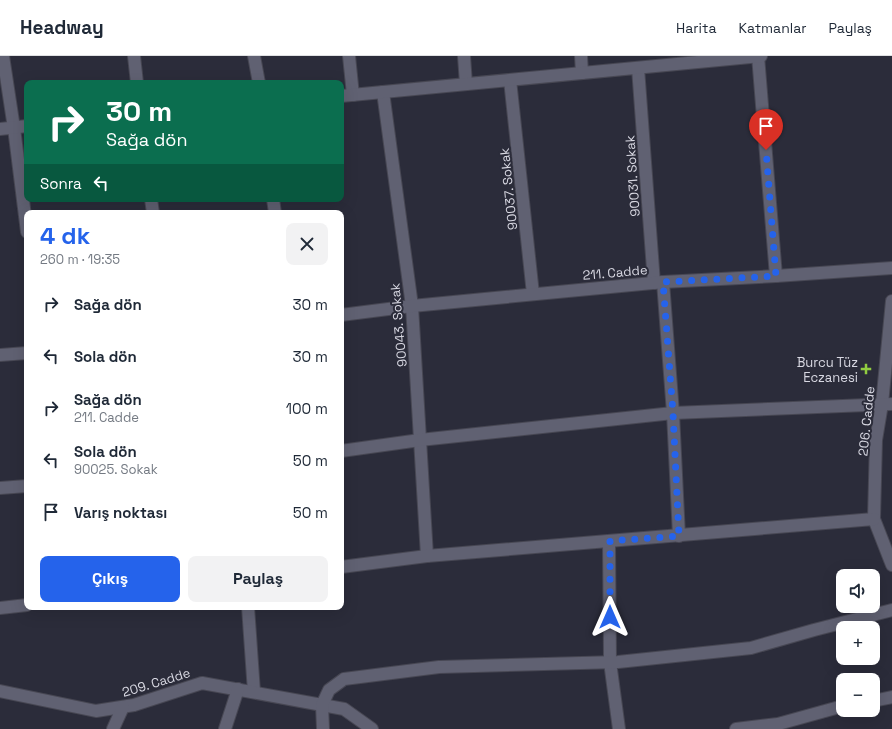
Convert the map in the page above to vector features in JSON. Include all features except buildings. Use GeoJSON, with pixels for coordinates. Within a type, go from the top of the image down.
{"type":"FeatureCollection","features":[{"type":"Feature","properties":{"kind":"street"},"geometry":{"type":"LineString","coordinates":[[3,56],[24,210]]}},
{"type":"Feature","properties":{"kind":"street"},"geometry":{"type":"LineString","coordinates":[[134,56],[137,80]]}},
{"type":"Feature","properties":{"kind":"street"},"geometry":{"type":"LineString","coordinates":[[254,56],[258,80]]}},
{"type":"Feature","properties":{"kind":"street"},"geometry":{"type":"LineString","coordinates":[[348,56],[353,95]]}},
{"type":"Feature","properties":{"kind":"street"},"geometry":{"type":"LineString","coordinates":[[464,56],[466,84]]}},
{"type":"Feature","properties":{"kind":"street"},"geometry":{"type":"LineString","coordinates":[[581,56],[582,73]]}},
{"type":"Feature","properties":{"kind":"street"},"geometry":{"type":"LineString","coordinates":[[758,56],[776,276]]}},
{"type":"Feature","properties":{"kind":"street"},"geometry":{"type":"LineString","coordinates":[[344,96],[638,68],[702,59],[761,56]]}},
{"type":"Feature","properties":{"kind":"street","name":"90031. Sokak"},"geometry":{"type":"LineString","coordinates":[[638,68],[673,413],[679,536]]}},
{"type":"Feature","properties":{"kind":"street","name":"90037. Sokak"},"geometry":{"type":"LineString","coordinates":[[510,80],[533,294]]}},
{"type":"Feature","properties":{"kind":"street","name":"90043. Sokak"},"geometry":{"type":"LineString","coordinates":[[382,92],[412,306],[427,556]]}},
{"type":"Feature","properties":{"kind":"street"},"geometry":{"type":"LineString","coordinates":[[0,129],[24,126]]}},
{"type":"Feature","properties":{"kind":"street","name":"211. Cadde"},"geometry":{"type":"LineString","coordinates":[[344,315],[412,306],[659,282],[892,268]]}},
{"type":"Feature","properties":{"kind":"street","name":"206. Cadde"},"geometry":{"type":"LineString","coordinates":[[892,301],[887,404],[876,440],[874,519],[892,563]]}},
{"type":"Feature","properties":{"kind":"street"},"geometry":{"type":"LineString","coordinates":[[0,355],[24,353]]}},
{"type":"Feature","properties":{"kind":"street"},"geometry":{"type":"LineString","coordinates":[[344,451],[420,440],[673,413],[887,404]]}},
{"type":"Feature","properties":{"kind":"street"},"geometry":{"type":"LineString","coordinates":[[0,488],[24,486]]}},
{"type":"Feature","properties":{"kind":"street"},"geometry":{"type":"LineString","coordinates":[[344,567],[427,556],[874,519]]}},
{"type":"Feature","properties":{"kind":"street"},"geometry":{"type":"LineString","coordinates":[[610,541],[610,662],[619,729]]}},
{"type":"Feature","properties":{"kind":"street"},"geometry":{"type":"LineString","coordinates":[[0,608],[24,605]]}},
{"type":"Feature","properties":{"kind":"street"},"geometry":{"type":"LineString","coordinates":[[248,610],[254,692]]}},
{"type":"Feature","properties":{"kind":"street"},"geometry":{"type":"LineString","coordinates":[[323,729],[322,705],[329,690],[344,679],[440,667],[610,662],[751,648],[892,610]]}},
{"type":"Feature","properties":{"kind":"street","name":"209. Cadde"},"geometry":{"type":"LineString","coordinates":[[0,691],[96,711],[134,705],[202,682],[344,709],[372,729]]}},
{"type":"Feature","properties":{"kind":"street"},"geometry":{"type":"LineString","coordinates":[[225,729],[238,689]]}},
{"type":"Feature","properties":{"kind":"street"},"geometry":{"type":"LineString","coordinates":[[880,700],[892,697]]}},
{"type":"Feature","properties":{"kind":"street"},"geometry":{"type":"LineString","coordinates":[[113,729],[123,707]]}},
{"type":"Feature","properties":{"kind":"street"},"geometry":{"type":"LineString","coordinates":[[736,729],[778,724],[836,708]]}},
{"type":"Feature","properties":{"kind":"place","name":"Burcu Tüz Eczanesi"},"geometry":{"type":"Point","coordinates":[866,369]}},
{"type":"Feature","properties":{"kind":"route"},"geometry":{"type":"LineString","coordinates":[[610,617],[610,541],[679,536],[673,413],[663,282],[776,276],[766,150]]}}]}
